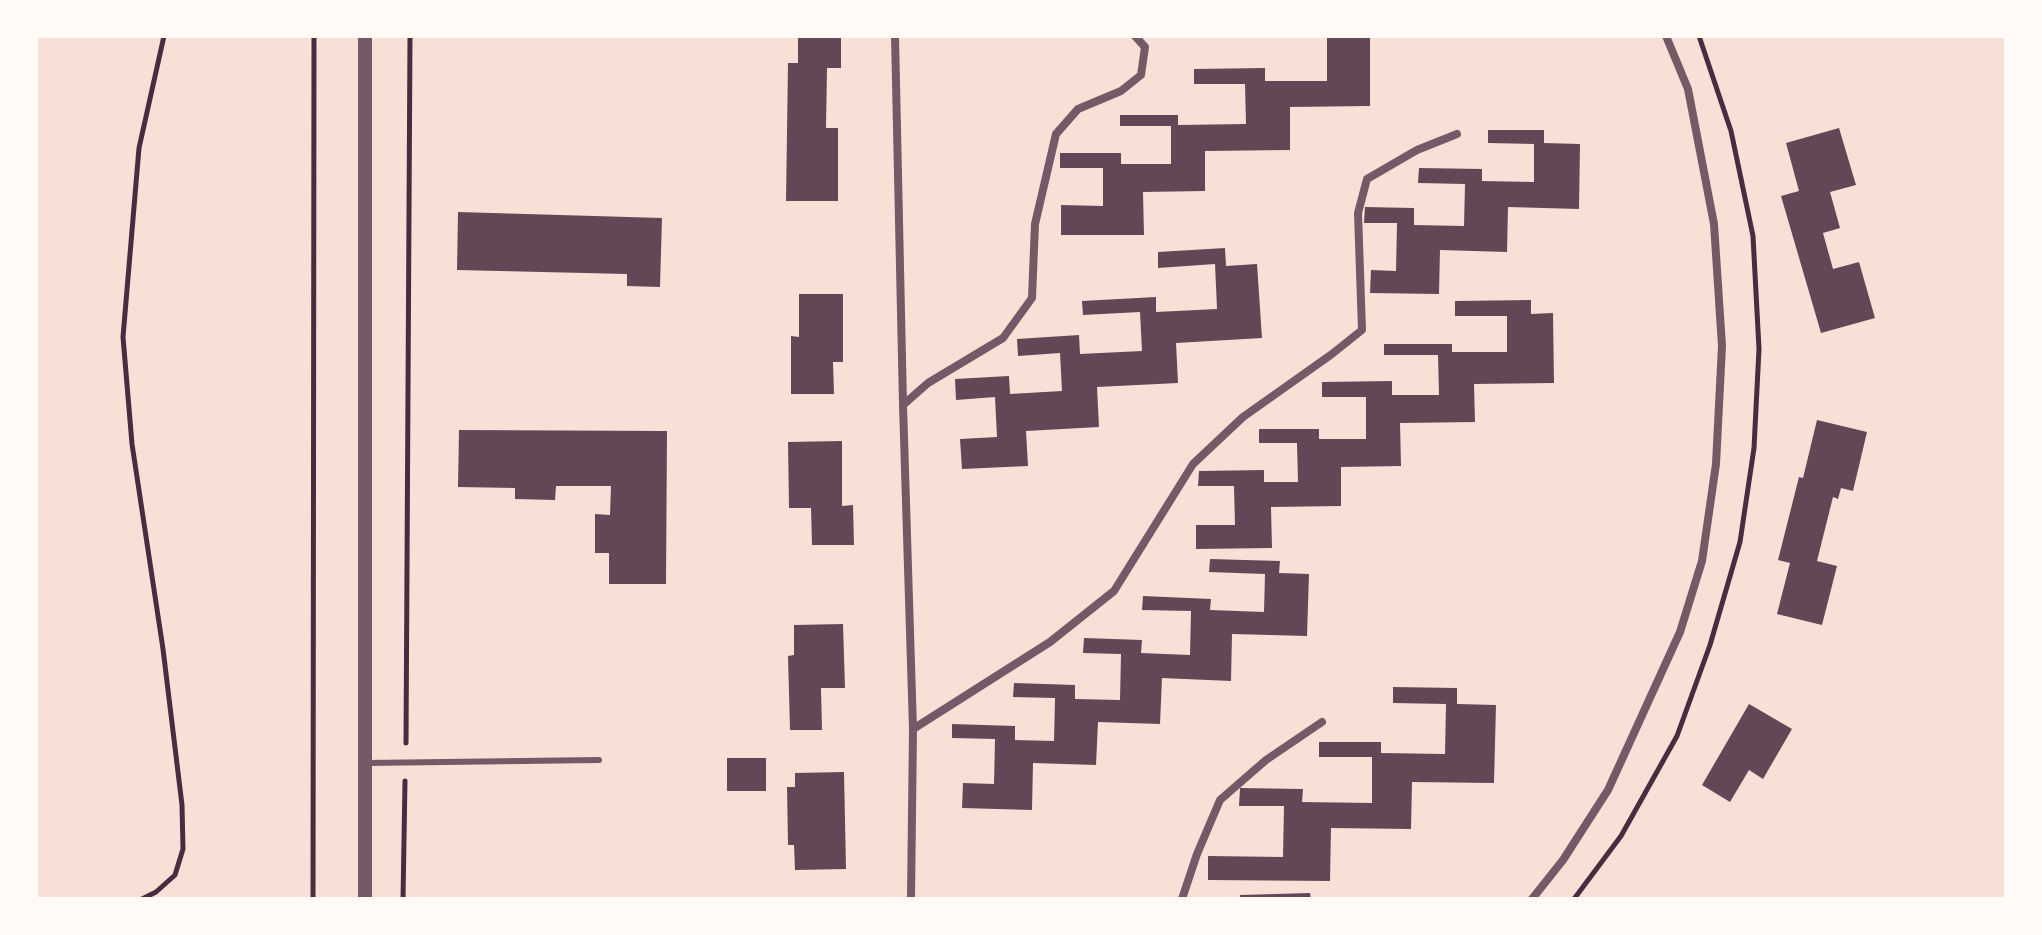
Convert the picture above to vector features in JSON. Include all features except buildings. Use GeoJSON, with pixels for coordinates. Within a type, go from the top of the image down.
{"type":"FeatureCollection","features":[{"type":"Feature","properties":{"kind":"street"},"geometry":{"type":"LineString","coordinates":[[365,36],[365,899]]}},
{"type":"Feature","properties":{"kind":"street"},"geometry":{"type":"LineString","coordinates":[[895,36],[913,729],[911,899]]}},
{"type":"Feature","properties":{"kind":"street"},"geometry":{"type":"LineString","coordinates":[[903,405],[928,383],[1003,338],[1032,298],[1035,224],[1056,134],[1078,109],[1121,91],[1141,75],[1145,47],[1135,36]]}},
{"type":"Feature","properties":{"kind":"street"},"geometry":{"type":"LineString","coordinates":[[1532,899],[1563,860],[1608,790],[1680,632],[1704,547],[1716,464],[1722,346],[1714,224],[1688,89],[1666,36]]}},
{"type":"Feature","properties":{"kind":"street"},"geometry":{"type":"LineString","coordinates":[[913,729],[1050,642],[1114,591],[1193,464],[1243,417],[1362,330],[1358,213],[1367,179],[1417,150],[1457,134]]}},
{"type":"Feature","properties":{"kind":"street"},"geometry":{"type":"LineString","coordinates":[[1182,899],[1220,800],[1266,760],[1322,722]]}},
{"type":"Feature","properties":{"kind":"lane"},"geometry":{"type":"LineString","coordinates":[[365,763],[599,760]]}},
{"type":"Feature","properties":{"kind":"path"},"geometry":{"type":"LineString","coordinates":[[142,899],[156,892],[175,875],[183,849],[182,805],[163,649],[132,444],[123,337],[139,148],[164,36]]}},
{"type":"Feature","properties":{"kind":"path"},"geometry":{"type":"LineString","coordinates":[[313,899],[314,36]]}},
{"type":"Feature","properties":{"kind":"path"},"geometry":{"type":"LineString","coordinates":[[403,899],[410,36]]}}]}
